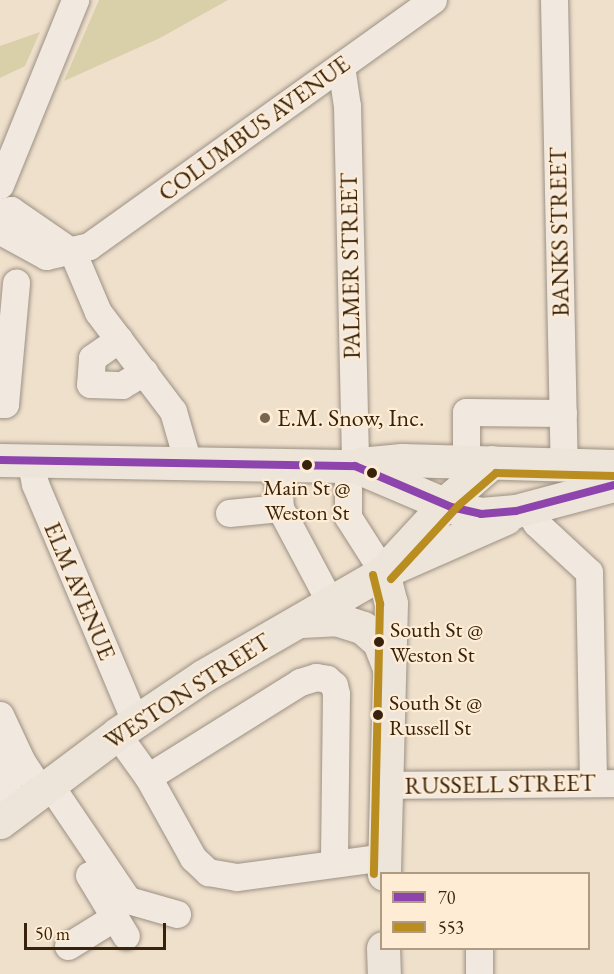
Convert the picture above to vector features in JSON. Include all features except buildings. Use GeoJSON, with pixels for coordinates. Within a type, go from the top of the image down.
{"type":"FeatureCollection","features":[{"type":"Feature","properties":{"kind":"main road"},"geometry":{"type":"LineString","coordinates":[[15,460],[351,465],[388,460],[461,489],[498,514],[527,509],[614,485]]}},
{"type":"Feature","properties":{"kind":"main road"},"geometry":{"type":"LineString","coordinates":[[351,465],[461,489],[564,464],[614,466]]}},
{"type":"Feature","properties":{"kind":"main road","name":"WESTON STREET"},"geometry":{"type":"LineString","coordinates":[[0,822],[126,727],[293,624],[383,572],[461,489]]}},
{"type":"Feature","properties":{"kind":"main road"},"geometry":{"type":"LineString","coordinates":[[383,572],[391,595],[384,865]]}},
{"type":"Feature","properties":{"kind":"main road"},"geometry":{"type":"LineString","coordinates":[[293,624],[327,619],[363,628],[379,642],[389,671]]}},
{"type":"Feature","properties":{"kind":"main road"},"geometry":{"type":"LineString","coordinates":[[383,950],[384,974]]}},
{"type":"Feature","properties":{"kind":"street"},"geometry":{"type":"LineString","coordinates":[[0,185],[75,0]]}},
{"type":"Feature","properties":{"kind":"street","name":"COLUMBUS AVENUE"},"geometry":{"type":"LineString","coordinates":[[73,253],[94,243],[433,0]]}},
{"type":"Feature","properties":{"kind":"street","name":"BANKS STREET"},"geometry":{"type":"LineString","coordinates":[[554,0],[564,464]]}},
{"type":"Feature","properties":{"kind":"street","name":"PALMER STREET"},"geometry":{"type":"LineString","coordinates":[[341,66],[347,106],[351,465],[348,517],[383,572]]}},
{"type":"Feature","properties":{"kind":"street"},"geometry":{"type":"LineString","coordinates":[[0,212],[11,210],[73,253],[94,305],[173,411],[188,463]]}},
{"type":"Feature","properties":{"kind":"street"},"geometry":{"type":"LineString","coordinates":[[0,227],[2,232],[41,255],[73,253]]}},
{"type":"Feature","properties":{"kind":"street"},"geometry":{"type":"LineString","coordinates":[[0,404],[5,404],[4,344],[16,282]]}},
{"type":"Feature","properties":{"kind":"street"},"geometry":{"type":"LineString","coordinates":[[119,339],[92,358],[90,384],[122,385],[144,372]]}},
{"type":"Feature","properties":{"kind":"street"},"geometry":{"type":"LineString","coordinates":[[461,489],[466,412],[563,413]]}},
{"type":"Feature","properties":{"kind":"street","name":"ELM AVENUE"},"geometry":{"type":"LineString","coordinates":[[15,460],[35,484],[126,727],[152,784],[193,858],[208,872],[237,877],[334,861]]}},
{"type":"Feature","properties":{"kind":"street"},"geometry":{"type":"LineString","coordinates":[[277,464],[280,508],[330,602]]}},
{"type":"Feature","properties":{"kind":"street"},"geometry":{"type":"LineString","coordinates":[[229,513],[280,508]]}},
{"type":"Feature","properties":{"kind":"street"},"geometry":{"type":"LineString","coordinates":[[527,509],[536,523],[590,572],[604,783]]}},
{"type":"Feature","properties":{"kind":"street"},"geometry":{"type":"LineString","coordinates":[[152,784],[300,682],[316,677],[327,680],[334,686],[336,694],[334,861],[384,865]]}},
{"type":"Feature","properties":{"kind":"street"},"geometry":{"type":"LineString","coordinates":[[4,726],[120,927],[68,946]]}},
{"type":"Feature","properties":{"kind":"street"},"geometry":{"type":"LineString","coordinates":[[0,815],[11,770],[4,726]]}},
{"type":"Feature","properties":{"kind":"street","name":"RUSSELL STREET"},"geometry":{"type":"LineString","coordinates":[[385,785],[604,783]]}},
{"type":"Feature","properties":{"kind":"street"},"geometry":{"type":"LineString","coordinates":[[43,790],[125,897],[132,902],[177,914]]}},
{"type":"Feature","properties":{"kind":"street"},"geometry":{"type":"LineString","coordinates":[[479,950],[480,974]]}},
{"type":"Feature","properties":{"kind":"shaded area"},"geometry":{"type":"Polygon","coordinates":[[[99,0],[228,0],[160,38],[64,81],[99,0]]]}},
{"type":"Feature","properties":{"kind":"shaded area"},"geometry":{"type":"Polygon","coordinates":[[[40,32],[25,66],[0,78],[0,46],[40,32]]]}},
{"type":"Feature","properties":{"kind":"transit line","name":"70"},"geometry":{"type":"LineString","coordinates":[[0,460],[355,466],[451,507],[481,514],[516,511],[614,485]]}},
{"type":"Feature","properties":{"kind":"transit line","name":"553"},"geometry":{"type":"LineString","coordinates":[[391,579],[459,505],[496,473],[614,476]]}},
{"type":"Feature","properties":{"kind":"transit line","name":"553"},"geometry":{"type":"LineString","coordinates":[[373,575],[380,604],[374,874]]}},
{"type":"Feature","properties":{"kind":"place","name":"E.M. Snow, Inc."},"geometry":{"type":"Point","coordinates":[265,418]}},
{"type":"Feature","properties":{"kind":"place","name":"Main St @ Weston St"},"geometry":{"type":"Point","coordinates":[307,465]}},
{"type":"Feature","properties":{"kind":"place","name":"South St @ Weston St"},"geometry":{"type":"Point","coordinates":[379,642]}},
{"type":"Feature","properties":{"kind":"place","name":"South St @ Russell St"},"geometry":{"type":"Point","coordinates":[378,715]}}]}
